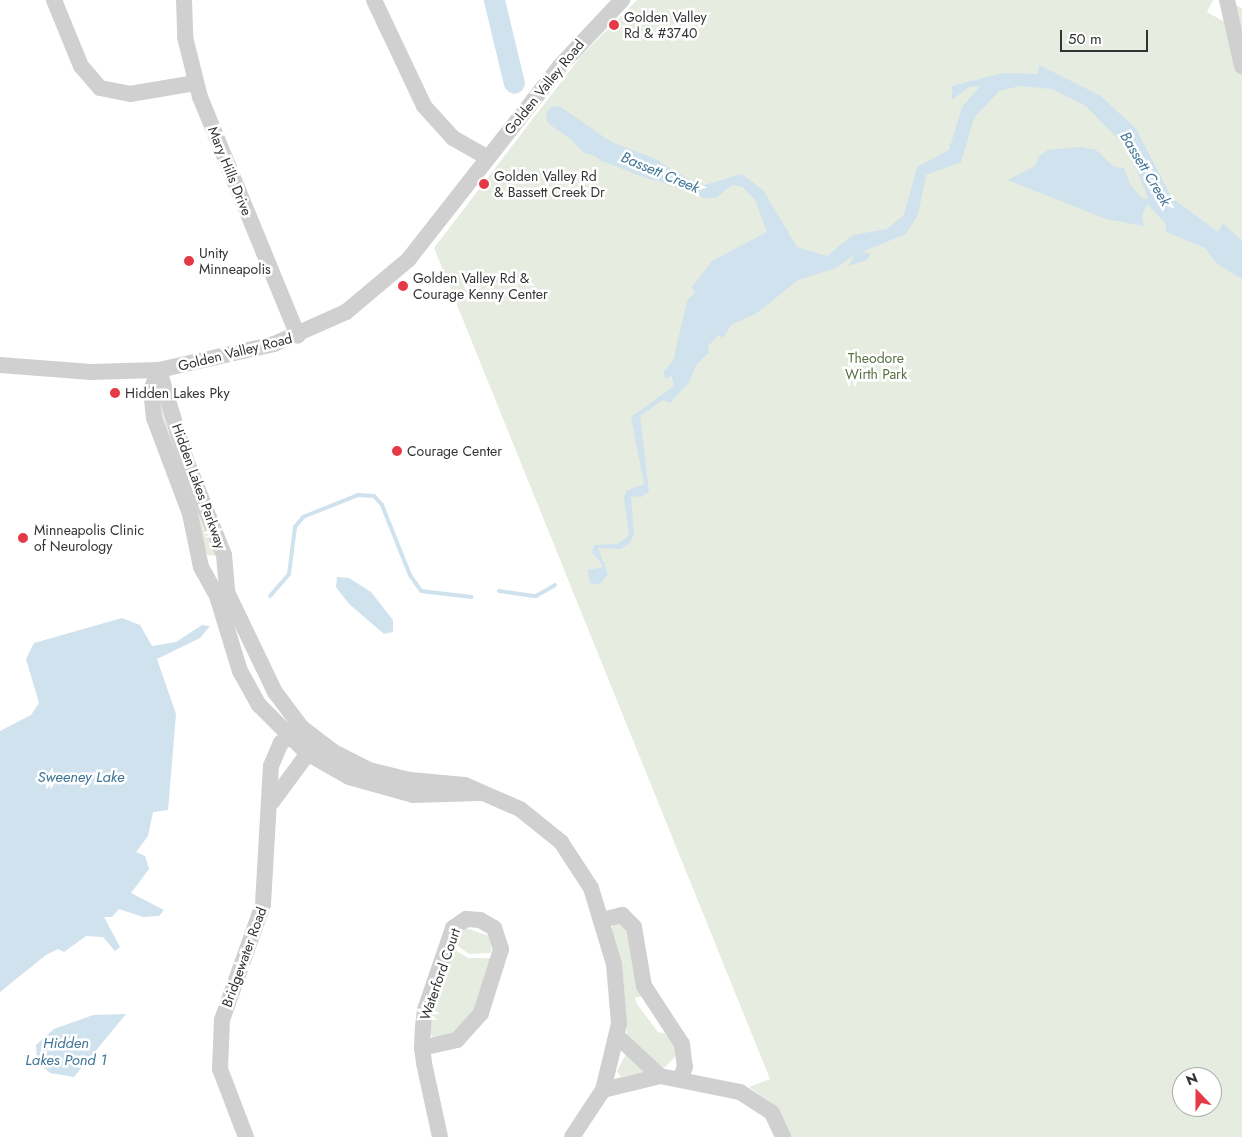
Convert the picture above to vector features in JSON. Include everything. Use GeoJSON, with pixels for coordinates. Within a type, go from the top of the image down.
{"type":"FeatureCollection","features":[{"type":"Feature","properties":{"kind":"street"},"geometry":{"type":"LineString","coordinates":[[54,0],[81,66],[100,88],[130,94],[195,83]]}},
{"type":"Feature","properties":{"kind":"street","name":"Mary Hills Drive"},"geometry":{"type":"LineString","coordinates":[[184,0],[185,37],[195,83],[298,336]]}},
{"type":"Feature","properties":{"kind":"street"},"geometry":{"type":"LineString","coordinates":[[374,0],[424,106],[453,138],[488,158]]}},
{"type":"Feature","properties":{"kind":"street","name":"Golden Valley Road"},"geometry":{"type":"LineString","coordinates":[[0,365],[91,372],[159,370],[298,336],[346,312],[393,276],[578,44],[622,0]]}},
{"type":"Feature","properties":{"kind":"street"},"geometry":{"type":"LineString","coordinates":[[1227,0],[1229,24],[1242,66]]}},
{"type":"Feature","properties":{"kind":"street","name":"Hidden Lakes Parkway"},"geometry":{"type":"LineString","coordinates":[[159,370],[186,460],[224,555],[227,592],[276,692],[302,728],[312,747]]}},
{"type":"Feature","properties":{"kind":"street","name":"Hidden Lakes Parkway"},"geometry":{"type":"LineString","coordinates":[[159,370],[151,390],[154,418],[190,514],[201,567],[217,596],[251,693],[288,737],[384,775],[465,785],[520,809],[561,842],[591,888],[602,920],[619,994],[618,1037],[603,1090],[572,1137]]}},
{"type":"Feature","properties":{"kind":"street","name":"Bridgewater Road"},"geometry":{"type":"LineString","coordinates":[[246,1137],[227,1093],[219,1043],[226,1003],[263,904],[272,802],[271,766],[288,737],[302,728]]}},
{"type":"Feature","properties":{"kind":"street"},"geometry":{"type":"LineString","coordinates":[[272,802],[312,747]]}},
{"type":"Feature","properties":{"kind":"street"},"geometry":{"type":"LineString","coordinates":[[602,920],[622,915],[634,926],[644,986],[682,1044],[685,1067],[680,1079]]}},
{"type":"Feature","properties":{"kind":"street","name":"Waterford Court"},"geometry":{"type":"LineString","coordinates":[[422,1048],[458,1040],[481,1013],[501,943],[494,928],[480,920],[466,919],[453,928],[425,1010],[422,1048],[440,1137]]}},
{"type":"Feature","properties":{"kind":"street"},"geometry":{"type":"LineString","coordinates":[[618,1037],[660,1076]]}},
{"type":"Feature","properties":{"kind":"street"},"geometry":{"type":"LineString","coordinates":[[603,1090],[660,1076],[753,1097],[772,1114],[783,1137]]}},
{"type":"Feature","properties":{"kind":"green space","name":"Theodore Wirth Park"},"geometry":{"type":"Polygon","coordinates":[[[637,0],[1213,0],[1207,12],[1239,30],[1236,5],[1242,9],[1242,1137],[789,1137],[770,1102],[749,1087],[770,1079],[434,248],[581,56],[637,0]]]}},
{"type":"Feature","properties":{"kind":"green space"},"geometry":{"type":"Polygon","coordinates":[[[160,397],[167,424],[218,556],[207,555],[159,425],[160,397]]]}},
{"type":"Feature","properties":{"kind":"green space"},"geometry":{"type":"Polygon","coordinates":[[[616,923],[627,926],[641,997],[635,997],[637,1004],[658,1032],[671,1035],[677,1055],[665,1067],[660,1068],[627,1036],[623,978],[611,928],[616,923]]]}},
{"type":"Feature","properties":{"kind":"green space"},"geometry":{"type":"Polygon","coordinates":[[[466,928],[492,937],[491,953],[469,954],[458,946],[456,935],[466,928]]]}},
{"type":"Feature","properties":{"kind":"green space"},"geometry":{"type":"Polygon","coordinates":[[[452,948],[468,958],[490,958],[474,1014],[460,1030],[436,1040],[430,1034],[430,1022],[452,948]]]}},
{"type":"Feature","properties":{"kind":"green space"},"geometry":{"type":"Polygon","coordinates":[[[626,1054],[647,1071],[621,1077],[617,1071],[626,1054]]]}},
{"type":"Feature","properties":{"kind":"water"},"geometry":{"type":"Polygon","coordinates":[[[1039,65],[1101,96],[1136,129],[1172,198],[1218,232],[1223,223],[1242,241],[1242,279],[1216,263],[1205,248],[1166,232],[1166,224],[1147,204],[1142,215],[1144,226],[1106,219],[1008,180],[1035,166],[1039,156],[1048,150],[1081,147],[1096,150],[1114,167],[1124,168],[1130,184],[1143,199],[1148,198],[1128,149],[1086,106],[1052,89],[1020,86],[999,91],[974,118],[961,162],[926,175],[918,215],[906,234],[862,252],[871,254],[867,260],[848,266],[855,254],[836,268],[798,280],[757,313],[731,325],[723,338],[719,335],[708,346],[709,352],[696,365],[689,382],[670,403],[663,400],[640,416],[649,492],[641,497],[631,496],[634,533],[630,543],[621,549],[598,548],[608,574],[600,584],[591,584],[587,570],[604,567],[592,552],[594,545],[617,544],[629,536],[624,498],[626,491],[644,484],[631,417],[674,386],[672,376],[665,379],[664,371],[673,361],[687,301],[695,292],[692,287],[712,261],[767,232],[755,200],[743,187],[732,185],[716,198],[704,198],[651,178],[626,163],[629,156],[660,163],[701,186],[742,174],[763,190],[797,247],[827,256],[853,235],[887,229],[904,215],[917,167],[949,150],[962,107],[980,86],[969,87],[952,100],[952,86],[1003,73],[1038,74],[1039,65]]]}},
{"type":"Feature","properties":{"kind":"water"},"geometry":{"type":"Polygon","coordinates":[[[559,112],[626,151],[620,162],[584,153],[553,120],[559,112]]]}},
{"type":"Feature","properties":{"kind":"water"},"geometry":{"type":"Polygon","coordinates":[[[337,577],[349,578],[371,592],[393,620],[393,632],[384,634],[349,604],[336,587],[337,577]]]}},
{"type":"Feature","properties":{"kind":"water","name":"Sweeney Lake"},"geometry":{"type":"Polygon","coordinates":[[[122,618],[140,625],[152,646],[176,642],[202,625],[210,626],[200,638],[157,659],[176,714],[168,810],[153,812],[148,836],[136,852],[145,856],[149,869],[131,893],[164,910],[159,916],[143,917],[119,909],[112,917],[104,917],[120,947],[115,951],[103,937],[86,936],[64,952],[58,949],[46,955],[0,992],[0,731],[31,715],[39,703],[26,659],[34,643],[122,618]]]}},
{"type":"Feature","properties":{"kind":"water","name":"Hidden Lakes Pond 1"},"geometry":{"type":"Polygon","coordinates":[[[126,1014],[74,1077],[50,1073],[37,1061],[36,1045],[54,1029],[93,1015],[126,1014]]]}},
{"type":"Feature","properties":{"kind":"waterway","name":"Bassett Creek"},"geometry":{"type":"LineString","coordinates":[[494,0],[514,83]]}},
{"type":"Feature","properties":{"kind":"waterway","name":"Bassett Creek"},"geometry":{"type":"LineString","coordinates":[[556,116],[606,151],[653,169]]}},
{"type":"Feature","properties":{"kind":"waterway"},"geometry":{"type":"LineString","coordinates":[[270,596],[289,574],[295,527],[303,517],[358,495],[374,496],[382,505],[410,575],[421,591],[472,597]]}},
{"type":"Feature","properties":{"kind":"waterway"},"geometry":{"type":"LineString","coordinates":[[499,591],[536,596],[555,585]]}},
{"type":"Feature","properties":{"kind":"place","name":"Golden Valley Rd & #3740"},"geometry":{"type":"Point","coordinates":[614,25]}},
{"type":"Feature","properties":{"kind":"place","name":"Golden Valley Rd & Bassett Creek Dr"},"geometry":{"type":"Point","coordinates":[484,184]}},
{"type":"Feature","properties":{"kind":"place","name":"Unity Minneapolis"},"geometry":{"type":"Point","coordinates":[189,261]}},
{"type":"Feature","properties":{"kind":"place","name":"Golden Valley Rd & Courage Kenny Center"},"geometry":{"type":"Point","coordinates":[403,286]}},
{"type":"Feature","properties":{"kind":"place","name":"Hidden Lakes Pky"},"geometry":{"type":"Point","coordinates":[115,393]}},
{"type":"Feature","properties":{"kind":"place","name":"Courage Center"},"geometry":{"type":"Point","coordinates":[397,451]}},
{"type":"Feature","properties":{"kind":"place","name":"Minneapolis Clinic of Neurology"},"geometry":{"type":"Point","coordinates":[23,538]}}]}
